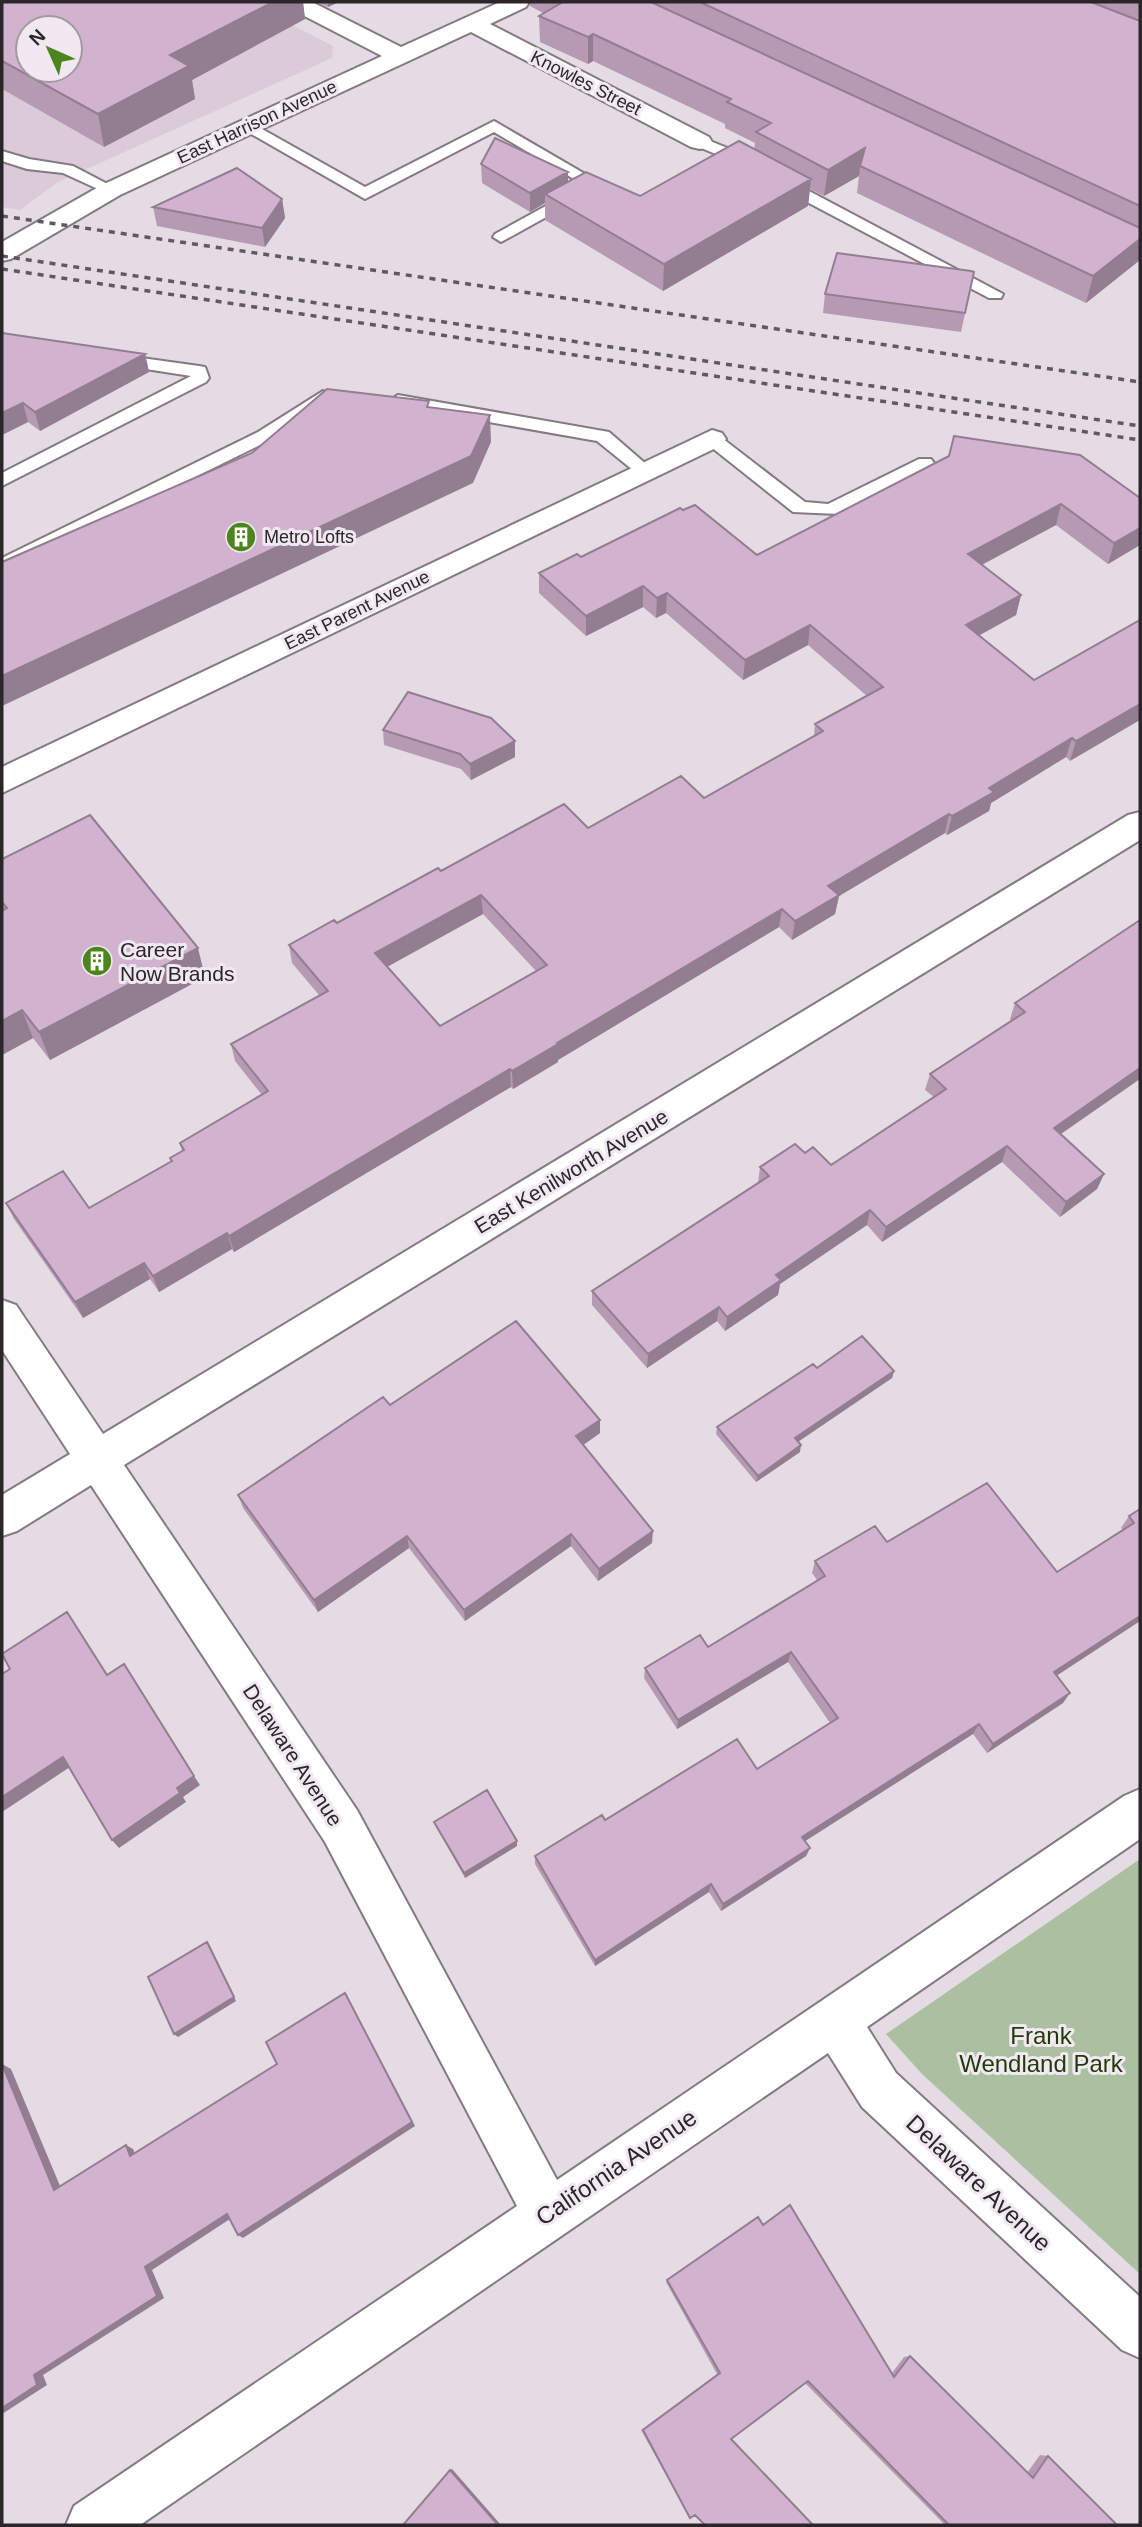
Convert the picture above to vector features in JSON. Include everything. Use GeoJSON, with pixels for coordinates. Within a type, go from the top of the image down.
{"type":"FeatureCollection","features":[{"type":"Feature","properties":{"kind":"street"},"geometry":{"type":"LineString","coordinates":[[295,2],[400,56]]}},
{"type":"Feature","properties":{"kind":"street","name":"East Harrison Avenue"},"geometry":{"type":"LineString","coordinates":[[2,253],[111,190],[515,2]]}},
{"type":"Feature","properties":{"kind":"street","name":"Knowles Street"},"geometry":{"type":"LineString","coordinates":[[471,23],[700,142]]}},
{"type":"Feature","properties":{"kind":"street","name":"East Parent Avenue"},"geometry":{"type":"LineString","coordinates":[[2,781],[712,439]]}},
{"type":"Feature","properties":{"kind":"street","name":"East Kenilworth Avenue"},"geometry":{"type":"LineString","coordinates":[[2,1517],[1140,824]]}},
{"type":"Feature","properties":{"kind":"street","name":"Delaware Avenue"},"geometry":{"type":"LineString","coordinates":[[2,1317],[341,1826],[548,2214]]}},
{"type":"Feature","properties":{"kind":"street","name":"California Avenue"},"geometry":{"type":"LineString","coordinates":[[93,2525],[1140,1812]]}},
{"type":"Feature","properties":{"kind":"street","name":"Delaware Avenue"},"geometry":{"type":"LineString","coordinates":[[834,2019],[879,2090],[1140,2332]]}},
{"type":"Feature","properties":{"kind":"lane"},"geometry":{"type":"LineString","coordinates":[[247,127],[365,194],[494,126],[596,185],[501,237]]}},
{"type":"Feature","properties":{"kind":"lane"},"geometry":{"type":"LineString","coordinates":[[700,142],[724,152],[995,294]]}},
{"type":"Feature","properties":{"kind":"lane"},"geometry":{"type":"LineString","coordinates":[[2,156],[27,164],[67,169],[111,190]]}},
{"type":"Feature","properties":{"kind":"lane"},"geometry":{"type":"LineString","coordinates":[[2,480],[200,378],[199,371],[94,356]]}},
{"type":"Feature","properties":{"kind":"lane"},"geometry":{"type":"LineString","coordinates":[[2,566],[264,436],[333,390],[346,393]]}},
{"type":"Feature","properties":{"kind":"lane"},"geometry":{"type":"LineString","coordinates":[[374,397],[603,436],[645,471]]}},
{"type":"Feature","properties":{"kind":"lane"},"geometry":{"type":"LineString","coordinates":[[712,439],[800,508],[831,510],[925,463]]}},
{"type":"Feature","properties":{"kind":"shaded area"},"geometry":{"type":"Polygon","coordinates":[[[2,2],[247,2],[333,46],[332,58],[58,182],[20,210],[2,207],[2,2]]]}},
{"type":"Feature","properties":{"kind":"green space","name":"Frank Wendland Park"},"geometry":{"type":"Polygon","coordinates":[[[1140,1859],[1140,2274],[922,2074],[886,2034],[1140,1859]]]}},
{"type":"Feature","properties":{"kind":"building"},"geometry":{"type":"Polygon","coordinates":[[[2,2],[273,2],[170,55],[189,66],[98,114],[44,84],[84,84],[84,14],[14,14],[14,68],[2,61],[2,2]]]}},
{"type":"Feature","properties":{"kind":"building"},"geometry":{"type":"Polygon","coordinates":[[[563,2],[651,2],[1140,228],[1140,239],[1093,276],[860,166],[865,148],[828,170],[756,132],[771,123],[727,102],[731,99],[593,34],[588,37],[539,16],[563,2]]]}},
{"type":"Feature","properties":{"kind":"building"},"geometry":{"type":"Polygon","coordinates":[[[700,2],[1091,2],[1140,21],[1140,206],[700,2]]]}},
{"type":"Feature","properties":{"kind":"building"},"geometry":{"type":"Polygon","coordinates":[[[495,138],[568,172],[530,193],[481,164],[495,138]]]}},
{"type":"Feature","properties":{"kind":"building"},"geometry":{"type":"Polygon","coordinates":[[[739,141],[811,179],[664,264],[545,194],[586,172],[640,196],[739,141]]]}},
{"type":"Feature","properties":{"kind":"building"},"geometry":{"type":"Polygon","coordinates":[[[237,168],[282,199],[262,228],[153,207],[237,168]]]}},
{"type":"Feature","properties":{"kind":"building"},"geometry":{"type":"Polygon","coordinates":[[[837,253],[974,272],[965,313],[825,294],[837,253]]]}},
{"type":"Feature","properties":{"kind":"building"},"geometry":{"type":"Polygon","coordinates":[[[2,333],[145,354],[35,412],[23,403],[2,413],[2,333]]]}},
{"type":"Feature","properties":{"kind":"building","name":"Metro Lofts"},"geometry":{"type":"Polygon","coordinates":[[[327,389],[429,401],[427,407],[490,415],[471,456],[2,676],[2,562],[252,453],[327,389]]]}},
{"type":"Feature","properties":{"kind":"building"},"geometry":{"type":"Polygon","coordinates":[[[954,436],[1080,455],[1140,498],[1140,528],[1114,543],[1061,504],[968,554],[1021,595],[966,625],[1034,680],[1140,620],[1140,704],[1076,741],[1072,738],[989,788],[994,792],[952,816],[949,814],[828,886],[839,895],[795,921],[782,909],[558,1044],[512,1071],[510,1069],[229,1236],[227,1233],[153,1276],[144,1263],[75,1302],[6,1203],[63,1171],[89,1208],[172,1161],[170,1158],[184,1150],[180,1143],[268,1091],[231,1044],[328,991],[289,945],[334,920],[337,923],[438,868],[441,871],[564,804],[588,828],[681,776],[704,798],[823,731],[815,724],[883,687],[810,625],[745,660],[667,593],[657,598],[643,586],[586,616],[539,573],[577,554],[581,557],[680,508],[683,510],[695,505],[757,555],[949,456],[954,436]],[[481,895],[375,953],[440,1026],[547,965],[481,895]]]}},
{"type":"Feature","properties":{"kind":"building"},"geometry":{"type":"Polygon","coordinates":[[[408,692],[491,718],[515,741],[470,764],[460,754],[383,730],[408,692]]]}},
{"type":"Feature","properties":{"kind":"building","name":"Career Now Brands"},"geometry":{"type":"Polygon","coordinates":[[[90,815],[198,948],[39,1032],[22,1010],[2,1021],[2,911],[7,908],[2,902],[2,859],[90,815]]]}},
{"type":"Feature","properties":{"kind":"building"},"geometry":{"type":"Polygon","coordinates":[[[1140,920],[1140,1068],[1054,1128],[1104,1174],[1066,1202],[1007,1146],[886,1227],[870,1210],[776,1275],[781,1280],[727,1317],[719,1307],[648,1354],[592,1291],[769,1176],[760,1167],[795,1144],[805,1153],[813,1147],[831,1165],[946,1089],[930,1074],[1025,1012],[1015,1003],[1140,920]]]}},
{"type":"Feature","properties":{"kind":"building"},"geometry":{"type":"Polygon","coordinates":[[[516,1321],[600,1420],[576,1436],[653,1531],[599,1569],[571,1534],[464,1610],[407,1536],[314,1600],[238,1495],[383,1397],[390,1405],[516,1321]]]}},
{"type":"Feature","properties":{"kind":"building"},"geometry":{"type":"Polygon","coordinates":[[[862,1336],[894,1371],[795,1438],[801,1445],[758,1476],[717,1427],[813,1364],[817,1368],[862,1336]]]}},
{"type":"Feature","properties":{"kind":"building"},"geometry":{"type":"Polygon","coordinates":[[[987,1483],[1057,1572],[1134,1523],[1129,1516],[1140,1509],[1140,1616],[1054,1672],[1070,1693],[993,1744],[979,1724],[802,1837],[810,1848],[723,1904],[711,1884],[595,1960],[535,1856],[602,1815],[605,1820],[737,1739],[757,1769],[838,1718],[791,1652],[678,1720],[645,1668],[700,1635],[708,1647],[825,1576],[815,1561],[875,1526],[887,1542],[987,1483]]]}},
{"type":"Feature","properties":{"kind":"building"},"geometry":{"type":"Polygon","coordinates":[[[67,1612],[107,1675],[124,1664],[194,1776],[177,1788],[180,1793],[112,1840],[63,1757],[2,1797],[2,1674],[10,1669],[2,1654],[67,1612]]]}},
{"type":"Feature","properties":{"kind":"building"},"geometry":{"type":"Polygon","coordinates":[[[487,1790],[517,1841],[464,1873],[434,1822],[487,1790]]]}},
{"type":"Feature","properties":{"kind":"building"},"geometry":{"type":"Polygon","coordinates":[[[207,1942],[234,1997],[174,2034],[148,1977],[207,1942]]]}},
{"type":"Feature","properties":{"kind":"building"},"geometry":{"type":"Polygon","coordinates":[[[345,1993],[412,2122],[238,2235],[227,2214],[145,2267],[157,2296],[34,2375],[37,2385],[2,2408],[2,2064],[54,2190],[126,2145],[130,2156],[277,2064],[266,2042],[345,1993]]]}},
{"type":"Feature","properties":{"kind":"building"},"geometry":{"type":"Polygon","coordinates":[[[790,2205],[894,2377],[910,2356],[1033,2478],[1048,2456],[1117,2525],[949,2525],[808,2381],[731,2439],[813,2525],[705,2525],[695,2515],[690,2518],[643,2430],[720,2373],[667,2280],[758,2217],[763,2225],[790,2205]]]}},
{"type":"Feature","properties":{"kind":"building"},"geometry":{"type":"Polygon","coordinates":[[[450,2470],[498,2525],[403,2525],[450,2470]]]}},
{"type":"Feature","properties":{"kind":"railway"},"geometry":{"type":"LineString","coordinates":[[2,216],[1140,382]]}},
{"type":"Feature","properties":{"kind":"railway"},"geometry":{"type":"LineString","coordinates":[[2,256],[1140,426]]}},
{"type":"Feature","properties":{"kind":"railway"},"geometry":{"type":"LineString","coordinates":[[2,269],[1140,440]]}},
{"type":"Feature","properties":{"kind":"place","name":"Metro Lofts"},"geometry":{"type":"Point","coordinates":[241,537]}},
{"type":"Feature","properties":{"kind":"place","name":"Career Now Brands"},"geometry":{"type":"Point","coordinates":[97,961]}}]}
